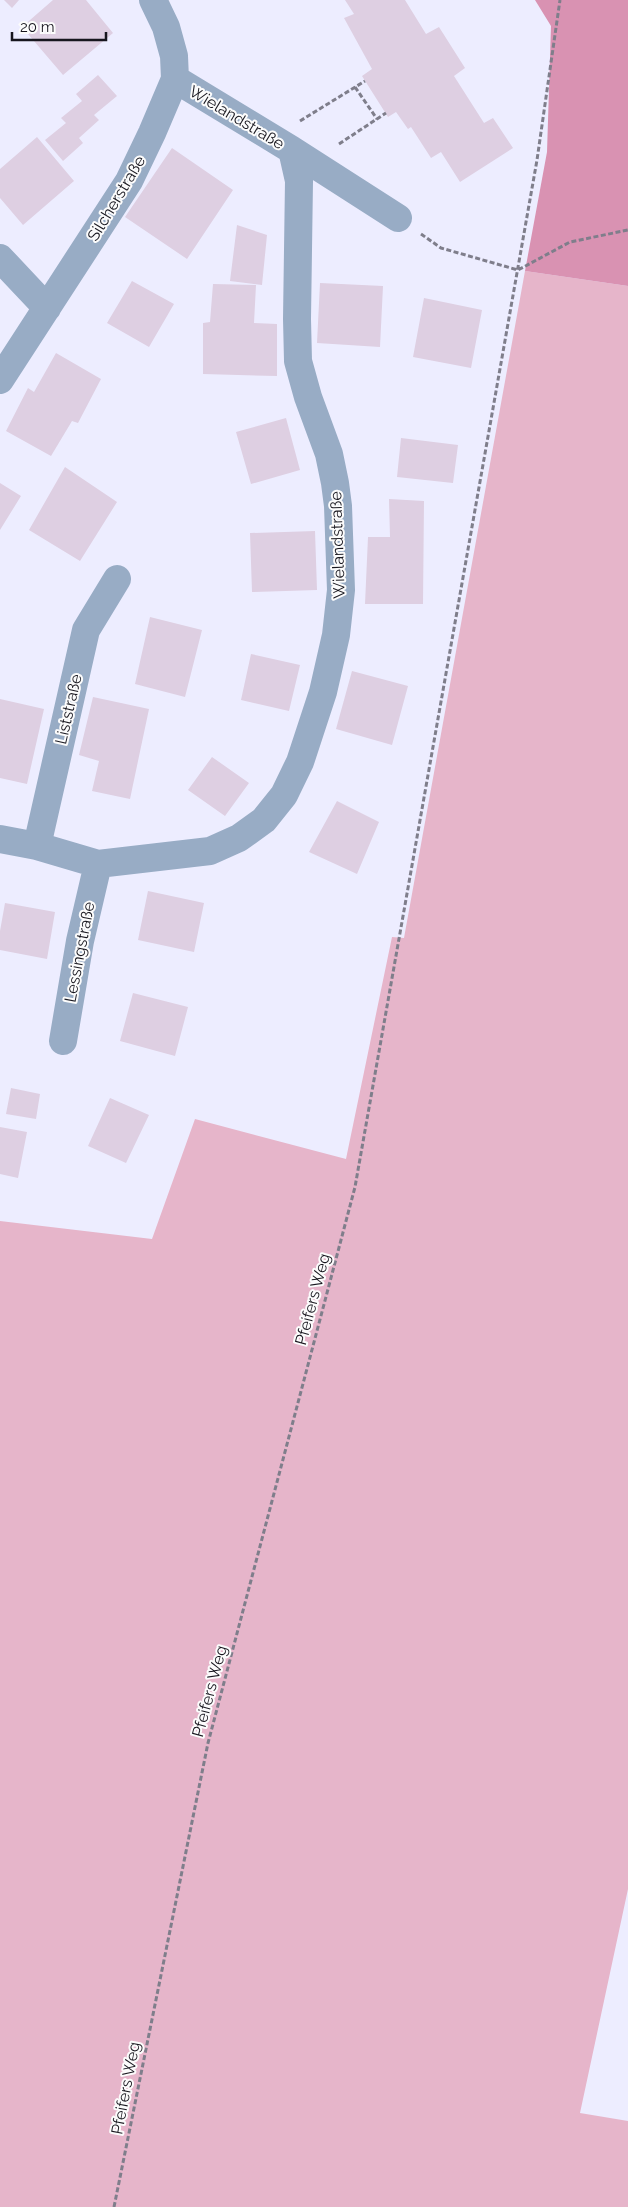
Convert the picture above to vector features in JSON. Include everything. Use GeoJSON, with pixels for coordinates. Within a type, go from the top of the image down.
{"type":"FeatureCollection","features":[{"type":"Feature","properties":{"kind":"street","name":"Silcherstraße"},"geometry":{"type":"LineString","coordinates":[[0,380],[129,181],[174,80],[174,56],[166,27],[153,0]]}},
{"type":"Feature","properties":{"kind":"street","name":"Wielandstraße"},"geometry":{"type":"LineString","coordinates":[[0,839],[37,846],[98,864],[210,851],[239,838],[264,820],[284,795],[300,762],[323,692],[336,635],[341,590],[338,506],[329,454],[308,397],[298,361],[296,320],[299,181],[291,150],[174,80]]}},
{"type":"Feature","properties":{"kind":"street"},"geometry":{"type":"LineString","coordinates":[[291,150],[398,218]]}},
{"type":"Feature","properties":{"kind":"street"},"geometry":{"type":"LineString","coordinates":[[0,258],[47,308]]}},
{"type":"Feature","properties":{"kind":"street","name":"Liststraße"},"geometry":{"type":"LineString","coordinates":[[37,846],[86,630],[117,579]]}},
{"type":"Feature","properties":{"kind":"street","name":"Lessingstraße"},"geometry":{"type":"LineString","coordinates":[[63,1041],[80,941],[98,864]]}},
{"type":"Feature","properties":{"kind":"path","name":"Pfeifers Weg"},"geometry":{"type":"LineString","coordinates":[[114,2207],[208,1743],[355,1187],[537,160],[560,0]]}},
{"type":"Feature","properties":{"kind":"path"},"geometry":{"type":"LineString","coordinates":[[291,150],[355,87],[365,81]]}},
{"type":"Feature","properties":{"kind":"path"},"geometry":{"type":"LineString","coordinates":[[355,87],[377,119]]}},
{"type":"Feature","properties":{"kind":"path"},"geometry":{"type":"LineString","coordinates":[[291,150],[377,119],[386,113]]}},
{"type":"Feature","properties":{"kind":"path"},"geometry":{"type":"LineString","coordinates":[[398,218],[441,248],[518,270],[570,242],[628,230]]}},
{"type":"Feature","properties":{"kind":"shaded area"},"geometry":{"type":"Polygon","coordinates":[[[535,0],[628,0],[628,286],[525,271],[547,152],[551,26],[535,0]]]}},
{"type":"Feature","properties":{"kind":"shaded area"},"geometry":{"type":"Polygon","coordinates":[[[525,271],[628,286],[628,1889],[580,2113],[628,2121],[628,2207],[0,2207],[0,1221],[152,1239],[195,1119],[346,1159],[392,937],[404,938],[525,271]]]}},
{"type":"Feature","properties":{"kind":"building"},"geometry":{"type":"Polygon","coordinates":[[[4,0],[19,0],[12,8],[4,0]]]}},
{"type":"Feature","properties":{"kind":"building"},"geometry":{"type":"Polygon","coordinates":[[[53,0],[86,0],[113,33],[63,75],[22,27],[53,0]]]}},
{"type":"Feature","properties":{"kind":"building"},"geometry":{"type":"Polygon","coordinates":[[[345,0],[405,0],[426,34],[439,27],[465,68],[454,76],[484,123],[493,118],[513,148],[460,182],[441,152],[431,158],[411,127],[408,129],[396,112],[388,117],[362,76],[372,69],[344,18],[354,14],[345,0]]]}},
{"type":"Feature","properties":{"kind":"building"},"geometry":{"type":"Polygon","coordinates":[[[98,75],[117,96],[94,115],[99,120],[79,138],[83,143],[63,161],[45,140],[66,123],[61,118],[82,101],[76,94],[98,75]]]}},
{"type":"Feature","properties":{"kind":"building"},"geometry":{"type":"Polygon","coordinates":[[[37,137],[74,181],[23,225],[0,198],[0,169],[37,137]]]}},
{"type":"Feature","properties":{"kind":"building"},"geometry":{"type":"Polygon","coordinates":[[[172,148],[233,190],[187,259],[125,217],[172,148]]]}},
{"type":"Feature","properties":{"kind":"building"},"geometry":{"type":"Polygon","coordinates":[[[237,225],[267,235],[262,285],[230,281],[237,225]]]}},
{"type":"Feature","properties":{"kind":"building"},"geometry":{"type":"Polygon","coordinates":[[[132,281],[174,304],[149,347],[107,323],[132,281]]]}},
{"type":"Feature","properties":{"kind":"building"},"geometry":{"type":"Polygon","coordinates":[[[320,283],[383,286],[380,347],[317,343],[320,283]]]}},
{"type":"Feature","properties":{"kind":"building"},"geometry":{"type":"Polygon","coordinates":[[[213,284],[256,285],[254,323],[277,324],[277,376],[203,374],[203,323],[210,322],[213,284]]]}},
{"type":"Feature","properties":{"kind":"building"},"geometry":{"type":"Polygon","coordinates":[[[424,298],[482,310],[471,368],[413,357],[424,298]]]}},
{"type":"Feature","properties":{"kind":"building"},"geometry":{"type":"Polygon","coordinates":[[[56,353],[101,379],[78,423],[72,421],[51,456],[6,431],[28,388],[34,392],[56,353]]]}},
{"type":"Feature","properties":{"kind":"building"},"geometry":{"type":"Polygon","coordinates":[[[286,418],[300,470],[251,484],[236,432],[286,418]]]}},
{"type":"Feature","properties":{"kind":"building"},"geometry":{"type":"Polygon","coordinates":[[[401,438],[458,445],[453,483],[397,477],[401,438]]]}},
{"type":"Feature","properties":{"kind":"building"},"geometry":{"type":"Polygon","coordinates":[[[65,467],[117,502],[80,561],[29,530],[65,467]]]}},
{"type":"Feature","properties":{"kind":"building"},"geometry":{"type":"Polygon","coordinates":[[[0,483],[21,496],[0,530],[0,483]]]}},
{"type":"Feature","properties":{"kind":"building"},"geometry":{"type":"Polygon","coordinates":[[[389,499],[424,501],[423,604],[365,604],[368,537],[390,537],[389,499]]]}},
{"type":"Feature","properties":{"kind":"building"},"geometry":{"type":"Polygon","coordinates":[[[315,531],[317,590],[252,592],[250,533],[315,531]]]}},
{"type":"Feature","properties":{"kind":"building"},"geometry":{"type":"Polygon","coordinates":[[[150,617],[202,630],[185,697],[135,684],[150,617]]]}},
{"type":"Feature","properties":{"kind":"building"},"geometry":{"type":"Polygon","coordinates":[[[251,654],[300,665],[289,711],[241,700],[251,654]]]}},
{"type":"Feature","properties":{"kind":"building"},"geometry":{"type":"Polygon","coordinates":[[[352,671],[408,686],[392,745],[336,729],[352,671]]]}},
{"type":"Feature","properties":{"kind":"building"},"geometry":{"type":"Polygon","coordinates":[[[93,697],[149,709],[130,799],[92,791],[99,761],[79,755],[93,697]]]}},
{"type":"Feature","properties":{"kind":"building"},"geometry":{"type":"Polygon","coordinates":[[[0,699],[44,709],[27,784],[0,778],[0,699]]]}},
{"type":"Feature","properties":{"kind":"building"},"geometry":{"type":"Polygon","coordinates":[[[212,757],[249,783],[225,816],[188,790],[212,757]]]}},
{"type":"Feature","properties":{"kind":"building"},"geometry":{"type":"Polygon","coordinates":[[[337,801],[379,822],[357,874],[309,852],[337,801]]]}},
{"type":"Feature","properties":{"kind":"building"},"geometry":{"type":"Polygon","coordinates":[[[148,891],[204,903],[194,952],[138,940],[148,891]]]}},
{"type":"Feature","properties":{"kind":"building"},"geometry":{"type":"Polygon","coordinates":[[[5,903],[55,912],[47,959],[0,950],[0,931],[5,903]]]}},
{"type":"Feature","properties":{"kind":"building"},"geometry":{"type":"Polygon","coordinates":[[[133,993],[188,1007],[175,1056],[120,1041],[133,993]]]}},
{"type":"Feature","properties":{"kind":"building"},"geometry":{"type":"Polygon","coordinates":[[[11,1088],[40,1094],[36,1119],[6,1114],[11,1088]]]}},
{"type":"Feature","properties":{"kind":"building"},"geometry":{"type":"Polygon","coordinates":[[[110,1098],[149,1115],[126,1163],[88,1146],[110,1098]]]}},
{"type":"Feature","properties":{"kind":"building"},"geometry":{"type":"Polygon","coordinates":[[[0,1127],[27,1132],[18,1178],[0,1174],[0,1127]]]}}]}
